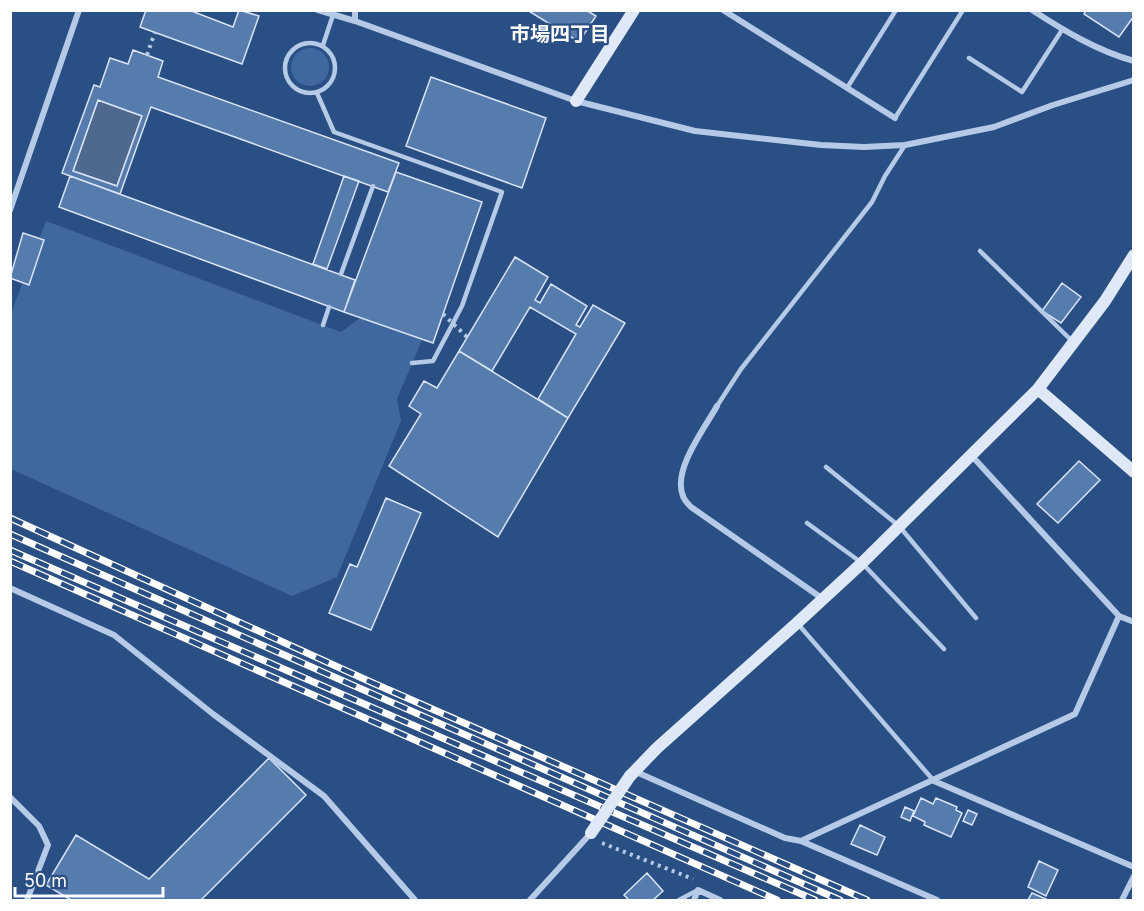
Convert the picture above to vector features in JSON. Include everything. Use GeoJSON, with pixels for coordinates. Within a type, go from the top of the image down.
{"type":"FeatureCollection","features":[{"type":"Feature","properties":{"kind":"street"},"geometry":{"type":"LineString","coordinates":[[10,210],[79,10]]}},
{"type":"Feature","properties":{"kind":"street"},"geometry":{"type":"LineString","coordinates":[[318,10],[355,21],[576,101],[695,131],[821,145],[864,147],[904,145],[994,127],[1053,105],[1134,80]]}},
{"type":"Feature","properties":{"kind":"street"},"geometry":{"type":"LineString","coordinates":[[355,10],[355,21]]}},
{"type":"Feature","properties":{"kind":"street"},"geometry":{"type":"LineString","coordinates":[[576,101],[634,10]]}},
{"type":"Feature","properties":{"kind":"street"},"geometry":{"type":"LineString","coordinates":[[723,10],[895,118]]}},
{"type":"Feature","properties":{"kind":"street"},"geometry":{"type":"LineString","coordinates":[[1032,10],[1062,30],[1120,57],[1134,61]]}},
{"type":"Feature","properties":{"kind":"street"},"geometry":{"type":"LineString","coordinates":[[530,900],[589,835],[632,774],[657,748],[862,563],[1038,389],[1105,301],[1134,255]]}},
{"type":"Feature","properties":{"kind":"street"},"geometry":{"type":"LineString","coordinates":[[1038,389],[1134,472]]}},
{"type":"Feature","properties":{"kind":"street"},"geometry":{"type":"LineString","coordinates":[[717,406],[684,465],[680,486],[683,497],[691,507],[823,599]]}},
{"type":"Feature","properties":{"kind":"street"},"geometry":{"type":"LineString","coordinates":[[971,455],[1119,616],[1134,622]]}},
{"type":"Feature","properties":{"kind":"street"},"geometry":{"type":"LineString","coordinates":[[10,588],[114,635],[213,714],[324,796],[415,900]]}},
{"type":"Feature","properties":{"kind":"street"},"geometry":{"type":"LineString","coordinates":[[801,841],[1075,714],[1119,616]]}},
{"type":"Feature","properties":{"kind":"street"},"geometry":{"type":"LineString","coordinates":[[632,774],[785,838],[801,841],[937,900]]}},
{"type":"Feature","properties":{"kind":"street"},"geometry":{"type":"LineString","coordinates":[[934,781],[1134,867]]}},
{"type":"Feature","properties":{"kind":"street"},"geometry":{"type":"LineString","coordinates":[[10,797],[39,826],[48,845],[27,900]]}},
{"type":"Feature","properties":{"kind":"street"},"geometry":{"type":"LineString","coordinates":[[1122,900],[1134,876]]}},
{"type":"Feature","properties":{"kind":"street"},"geometry":{"type":"LineString","coordinates":[[694,900],[698,890],[720,900]]}},
{"type":"Feature","properties":{"kind":"lane"},"geometry":{"type":"LineString","coordinates":[[847,88],[896,10]]}},
{"type":"Feature","properties":{"kind":"lane"},"geometry":{"type":"LineString","coordinates":[[895,118],[963,10]]}},
{"type":"Feature","properties":{"kind":"lane"},"geometry":{"type":"LineString","coordinates":[[323,45],[333,15]]}},
{"type":"Feature","properties":{"kind":"lane"},"geometry":{"type":"LineString","coordinates":[[969,58],[1022,92],[1062,30]]}},
{"type":"Feature","properties":{"kind":"lane"},"geometry":{"type":"LineString","coordinates":[[303,43],[323,45],[335,61],[332,81],[317,93],[297,90],[285,74],[287,54],[303,43]]}},
{"type":"Feature","properties":{"kind":"lane"},"geometry":{"type":"LineString","coordinates":[[317,93],[334,132],[502,192],[462,306],[433,361],[412,363]]}},
{"type":"Feature","properties":{"kind":"lane"},"geometry":{"type":"LineString","coordinates":[[717,406],[741,369],[872,202],[904,145]]}},
{"type":"Feature","properties":{"kind":"lane"},"geometry":{"type":"LineString","coordinates":[[382,157],[386,150]]}},
{"type":"Feature","properties":{"kind":"lane"},"geometry":{"type":"LineString","coordinates":[[341,274],[373,186]]}},
{"type":"Feature","properties":{"kind":"lane"},"geometry":{"type":"LineString","coordinates":[[980,251],[1074,343]]}},
{"type":"Feature","properties":{"kind":"lane"},"geometry":{"type":"LineString","coordinates":[[323,325],[329,307]]}},
{"type":"Feature","properties":{"kind":"lane"},"geometry":{"type":"LineString","coordinates":[[826,467],[899,526],[976,618]]}},
{"type":"Feature","properties":{"kind":"lane"},"geometry":{"type":"LineString","coordinates":[[807,523],[862,563],[945,649]]}},
{"type":"Feature","properties":{"kind":"lane"},"geometry":{"type":"LineString","coordinates":[[797,623],[934,781]]}},
{"type":"Feature","properties":{"kind":"lane"},"geometry":{"type":"LineString","coordinates":[[679,900],[698,890]]}},
{"type":"Feature","properties":{"kind":"path"},"geometry":{"type":"LineString","coordinates":[[147,55],[155,32]]}},
{"type":"Feature","properties":{"kind":"path"},"geometry":{"type":"LineString","coordinates":[[443,314],[467,337]]}},
{"type":"Feature","properties":{"kind":"path"},"geometry":{"type":"LineString","coordinates":[[589,835],[694,880],[698,890]]}},
{"type":"Feature","properties":{"kind":"shaded area"},"geometry":{"type":"Polygon","coordinates":[[[310,48],[323,54],[329,67],[323,80],[310,86],[297,80],[291,67],[297,54],[310,48]]]}},
{"type":"Feature","properties":{"kind":"shaded area"},"geometry":{"type":"Polygon","coordinates":[[[98,100],[142,116],[117,186],[73,171],[98,100]]]}},
{"type":"Feature","properties":{"kind":"shaded area"},"geometry":{"type":"Polygon","coordinates":[[[46,221],[341,332],[360,318],[422,340],[397,399],[401,421],[337,577],[292,596],[11,469],[10,316],[46,221]]]}},
{"type":"Feature","properties":{"kind":"building"},"geometry":{"type":"Polygon","coordinates":[[[146,10],[189,10],[233,27],[239,10],[259,16],[242,64],[140,27],[146,10]]]}},
{"type":"Feature","properties":{"kind":"building"},"geometry":{"type":"Polygon","coordinates":[[[527,10],[586,10],[596,16],[579,42],[527,10]]]}},
{"type":"Feature","properties":{"kind":"building"},"geometry":{"type":"Polygon","coordinates":[[[1086,10],[1134,10],[1134,16],[1119,37],[1084,14],[1086,10]]]}},
{"type":"Feature","properties":{"kind":"building"},"geometry":{"type":"Polygon","coordinates":[[[133,50],[163,61],[158,77],[399,163],[388,192],[151,107],[120,194],[62,173],[94,85],[100,87],[110,58],[128,64],[133,50]],[[98,100],[73,171],[117,186],[142,116],[98,100]]]}},
{"type":"Feature","properties":{"kind":"building"},"geometry":{"type":"Polygon","coordinates":[[[431,77],[546,118],[522,188],[406,146],[431,77]]]}},
{"type":"Feature","properties":{"kind":"building"},"geometry":{"type":"Polygon","coordinates":[[[396,172],[482,202],[433,343],[344,312],[396,172]]]}},
{"type":"Feature","properties":{"kind":"building"},"geometry":{"type":"Polygon","coordinates":[[[70,176],[355,280],[344,312],[59,207],[70,176]]]}},
{"type":"Feature","properties":{"kind":"building"},"geometry":{"type":"Polygon","coordinates":[[[344,176],[359,181],[327,269],[313,264],[344,176]]]}},
{"type":"Feature","properties":{"kind":"building"},"geometry":{"type":"Polygon","coordinates":[[[23,233],[44,240],[29,285],[10,278],[23,233]]]}},
{"type":"Feature","properties":{"kind":"building"},"geometry":{"type":"Polygon","coordinates":[[[515,257],[548,277],[535,300],[540,303],[551,284],[587,306],[576,325],[580,327],[593,305],[625,323],[568,418],[538,399],[576,334],[530,307],[492,371],[459,351],[515,257]]]}},
{"type":"Feature","properties":{"kind":"building"},"geometry":{"type":"Polygon","coordinates":[[[1062,283],[1081,297],[1061,323],[1042,311],[1062,283]]]}},
{"type":"Feature","properties":{"kind":"building"},"geometry":{"type":"Polygon","coordinates":[[[459,351],[568,418],[498,537],[389,466],[421,414],[409,406],[424,381],[437,388],[459,351]]]}},
{"type":"Feature","properties":{"kind":"building"},"geometry":{"type":"Polygon","coordinates":[[[1079,461],[1100,480],[1058,523],[1037,504],[1079,461]]]}},
{"type":"Feature","properties":{"kind":"building"},"geometry":{"type":"Polygon","coordinates":[[[386,498],[421,513],[371,630],[329,613],[350,564],[357,567],[386,498]]]}},
{"type":"Feature","properties":{"kind":"building"},"geometry":{"type":"Polygon","coordinates":[[[269,758],[306,795],[201,900],[71,900],[46,885],[76,835],[149,879],[269,758]]]}},
{"type":"Feature","properties":{"kind":"building"},"geometry":{"type":"Polygon","coordinates":[[[921,798],[933,804],[936,798],[957,807],[956,810],[962,813],[951,837],[924,825],[925,822],[913,816],[921,798]]]}},
{"type":"Feature","properties":{"kind":"building"},"geometry":{"type":"Polygon","coordinates":[[[905,807],[914,811],[910,821],[901,817],[905,807]]]}},
{"type":"Feature","properties":{"kind":"building"},"geometry":{"type":"Polygon","coordinates":[[[968,810],[977,814],[972,825],[963,821],[968,810]]]}},
{"type":"Feature","properties":{"kind":"building"},"geometry":{"type":"Polygon","coordinates":[[[860,825],[885,837],[877,855],[851,844],[860,825]]]}},
{"type":"Feature","properties":{"kind":"building"},"geometry":{"type":"Polygon","coordinates":[[[1039,861],[1058,870],[1046,896],[1028,887],[1039,861]]]}},
{"type":"Feature","properties":{"kind":"building"},"geometry":{"type":"Polygon","coordinates":[[[647,873],[663,891],[653,900],[629,900],[624,895],[647,873]]]}},
{"type":"Feature","properties":{"kind":"building"},"geometry":{"type":"Polygon","coordinates":[[[1032,893],[1048,900],[1028,900],[1032,893]]]}},
{"type":"Feature","properties":{"kind":"railway"},"geometry":{"type":"LineString","coordinates":[[10,518],[373,683],[867,900]]}},
{"type":"Feature","properties":{"kind":"railway"},"geometry":{"type":"LineString","coordinates":[[10,534],[840,900]]}},
{"type":"Feature","properties":{"kind":"railway"},"geometry":{"type":"LineString","coordinates":[[10,550],[815,900]]}},
{"type":"Feature","properties":{"kind":"railway"},"geometry":{"type":"LineString","coordinates":[[10,561],[777,900]]}},
{"type":"Feature","properties":{"kind":"district","name":"市場四丁目"},"geometry":{"type":"Point","coordinates":[560,34]}}]}
